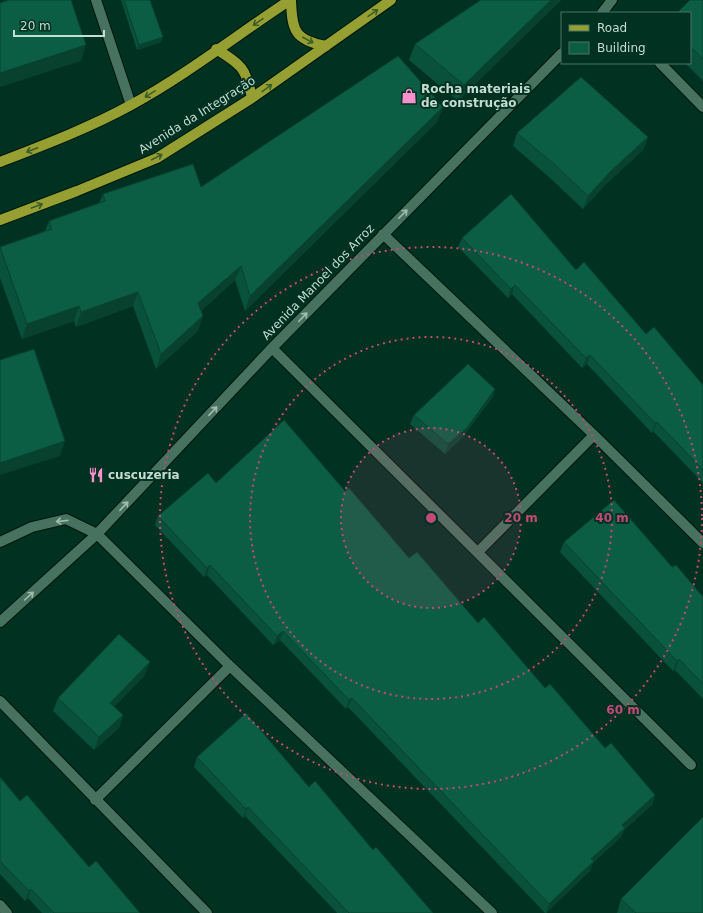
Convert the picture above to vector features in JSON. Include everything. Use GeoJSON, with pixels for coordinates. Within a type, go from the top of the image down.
{"type":"FeatureCollection","features":[{"type":"Feature","properties":{"kind":"main road"},"geometry":{"type":"LineString","coordinates":[[0,162],[60,139],[131,105],[174,79],[291,0],[294,26],[299,35],[308,42],[326,46]]}},
{"type":"Feature","properties":{"kind":"main road","name":"Avenida da Integração"},"geometry":{"type":"LineString","coordinates":[[0,220],[83,189],[157,158],[252,98],[391,0]]}},
{"type":"Feature","properties":{"kind":"main road"},"geometry":{"type":"LineString","coordinates":[[216,50],[238,62],[249,82],[252,98]]}},
{"type":"Feature","properties":{"kind":"street"},"geometry":{"type":"LineString","coordinates":[[96,0],[131,105]]}},
{"type":"Feature","properties":{"kind":"street","name":"Avenida Manoel dos Arroz"},"geometry":{"type":"LineString","coordinates":[[0,622],[97,534],[272,348],[561,54]]}},
{"type":"Feature","properties":{"kind":"street"},"geometry":{"type":"LineString","coordinates":[[661,64],[703,107]]}},
{"type":"Feature","properties":{"kind":"street"},"geometry":{"type":"LineString","coordinates":[[383,234],[594,435],[703,543]]}},
{"type":"Feature","properties":{"kind":"street"},"geometry":{"type":"LineString","coordinates":[[272,348],[691,765]]}},
{"type":"Feature","properties":{"kind":"street"},"geometry":{"type":"LineString","coordinates":[[478,552],[594,435]]}},
{"type":"Feature","properties":{"kind":"street"},"geometry":{"type":"LineString","coordinates":[[0,542],[32,527],[66,519],[97,534],[230,666],[492,913]]}},
{"type":"Feature","properties":{"kind":"street"},"geometry":{"type":"LineString","coordinates":[[95,800],[230,666]]}},
{"type":"Feature","properties":{"kind":"street"},"geometry":{"type":"LineString","coordinates":[[0,701],[207,913]]}},
{"type":"Feature","properties":{"kind":"street"},"geometry":{"type":"LineString","coordinates":[[0,905],[7,913]]}},
{"type":"Feature","properties":{"kind":"building"},"geometry":{"type":"Polygon","coordinates":[[[9,0],[71,0],[86,45],[0,73],[0,3],[9,0]]]}},
{"type":"Feature","properties":{"kind":"building"},"geometry":{"type":"Polygon","coordinates":[[[124,0],[150,0],[163,37],[139,45],[124,0]]]}},
{"type":"Feature","properties":{"kind":"building"},"geometry":{"type":"Polygon","coordinates":[[[481,0],[551,0],[464,85],[415,44],[481,0]]]}},
{"type":"Feature","properties":{"kind":"building"},"geometry":{"type":"Polygon","coordinates":[[[690,0],[703,0],[703,59],[691,47],[691,12],[678,12],[690,0]]]}},
{"type":"Feature","properties":{"kind":"building"},"geometry":{"type":"Polygon","coordinates":[[[398,56],[443,107],[250,296],[241,266],[198,303],[203,316],[161,354],[138,292],[81,312],[79,306],[27,324],[0,247],[52,229],[49,221],[105,201],[103,194],[193,164],[201,187],[398,56]]]}},
{"type":"Feature","properties":{"kind":"building"},"geometry":{"type":"Polygon","coordinates":[[[581,77],[648,137],[610,172],[588,196],[555,165],[517,133],[581,77]]]}},
{"type":"Feature","properties":{"kind":"building"},"geometry":{"type":"Polygon","coordinates":[[[511,194],[576,270],[584,262],[646,334],[654,327],[703,385],[703,470],[657,422],[655,423],[590,355],[586,358],[515,285],[511,289],[462,238],[511,194]]]}},
{"type":"Feature","properties":{"kind":"building"},"geometry":{"type":"Polygon","coordinates":[[[34,349],[65,441],[0,463],[0,360],[34,349]]]}},
{"type":"Feature","properties":{"kind":"building"},"geometry":{"type":"Polygon","coordinates":[[[468,364],[495,389],[467,428],[448,444],[414,415],[468,364]]]}},
{"type":"Feature","properties":{"kind":"building"},"geometry":{"type":"Polygon","coordinates":[[[284,420],[345,491],[349,488],[409,558],[417,552],[478,623],[484,617],[545,688],[550,684],[605,748],[611,743],[655,795],[622,825],[625,828],[591,859],[594,861],[549,904],[352,698],[349,700],[283,631],[277,636],[210,565],[207,568],[158,516],[208,473],[216,483],[284,420]]]}},
{"type":"Feature","properties":{"kind":"building"},"geometry":{"type":"Polygon","coordinates":[[[614,500],[672,567],[676,565],[703,597],[703,684],[679,659],[677,661],[564,542],[614,500]]]}},
{"type":"Feature","properties":{"kind":"building"},"geometry":{"type":"Polygon","coordinates":[[[119,634],[150,662],[110,703],[123,715],[99,737],[58,698],[119,634]]]}},
{"type":"Feature","properties":{"kind":"building"},"geometry":{"type":"Polygon","coordinates":[[[246,713],[309,787],[315,781],[373,850],[376,847],[433,913],[349,913],[248,807],[246,809],[197,757],[246,713]]]}},
{"type":"Feature","properties":{"kind":"building"},"geometry":{"type":"Polygon","coordinates":[[[0,777],[20,801],[27,795],[89,867],[96,861],[140,913],[54,913],[31,889],[29,891],[0,861],[0,777]]]}},
{"type":"Feature","properties":{"kind":"building"},"geometry":{"type":"Polygon","coordinates":[[[703,817],[703,913],[636,913],[621,899],[703,817]]]}},
{"type":"Feature","properties":{"kind":"place","name":"Rocha materiais de construção"},"geometry":{"type":"Point","coordinates":[409,96]}},
{"type":"Feature","properties":{"kind":"place","name":"cuscuzeria"},"geometry":{"type":"Point","coordinates":[96,475]}}]}
